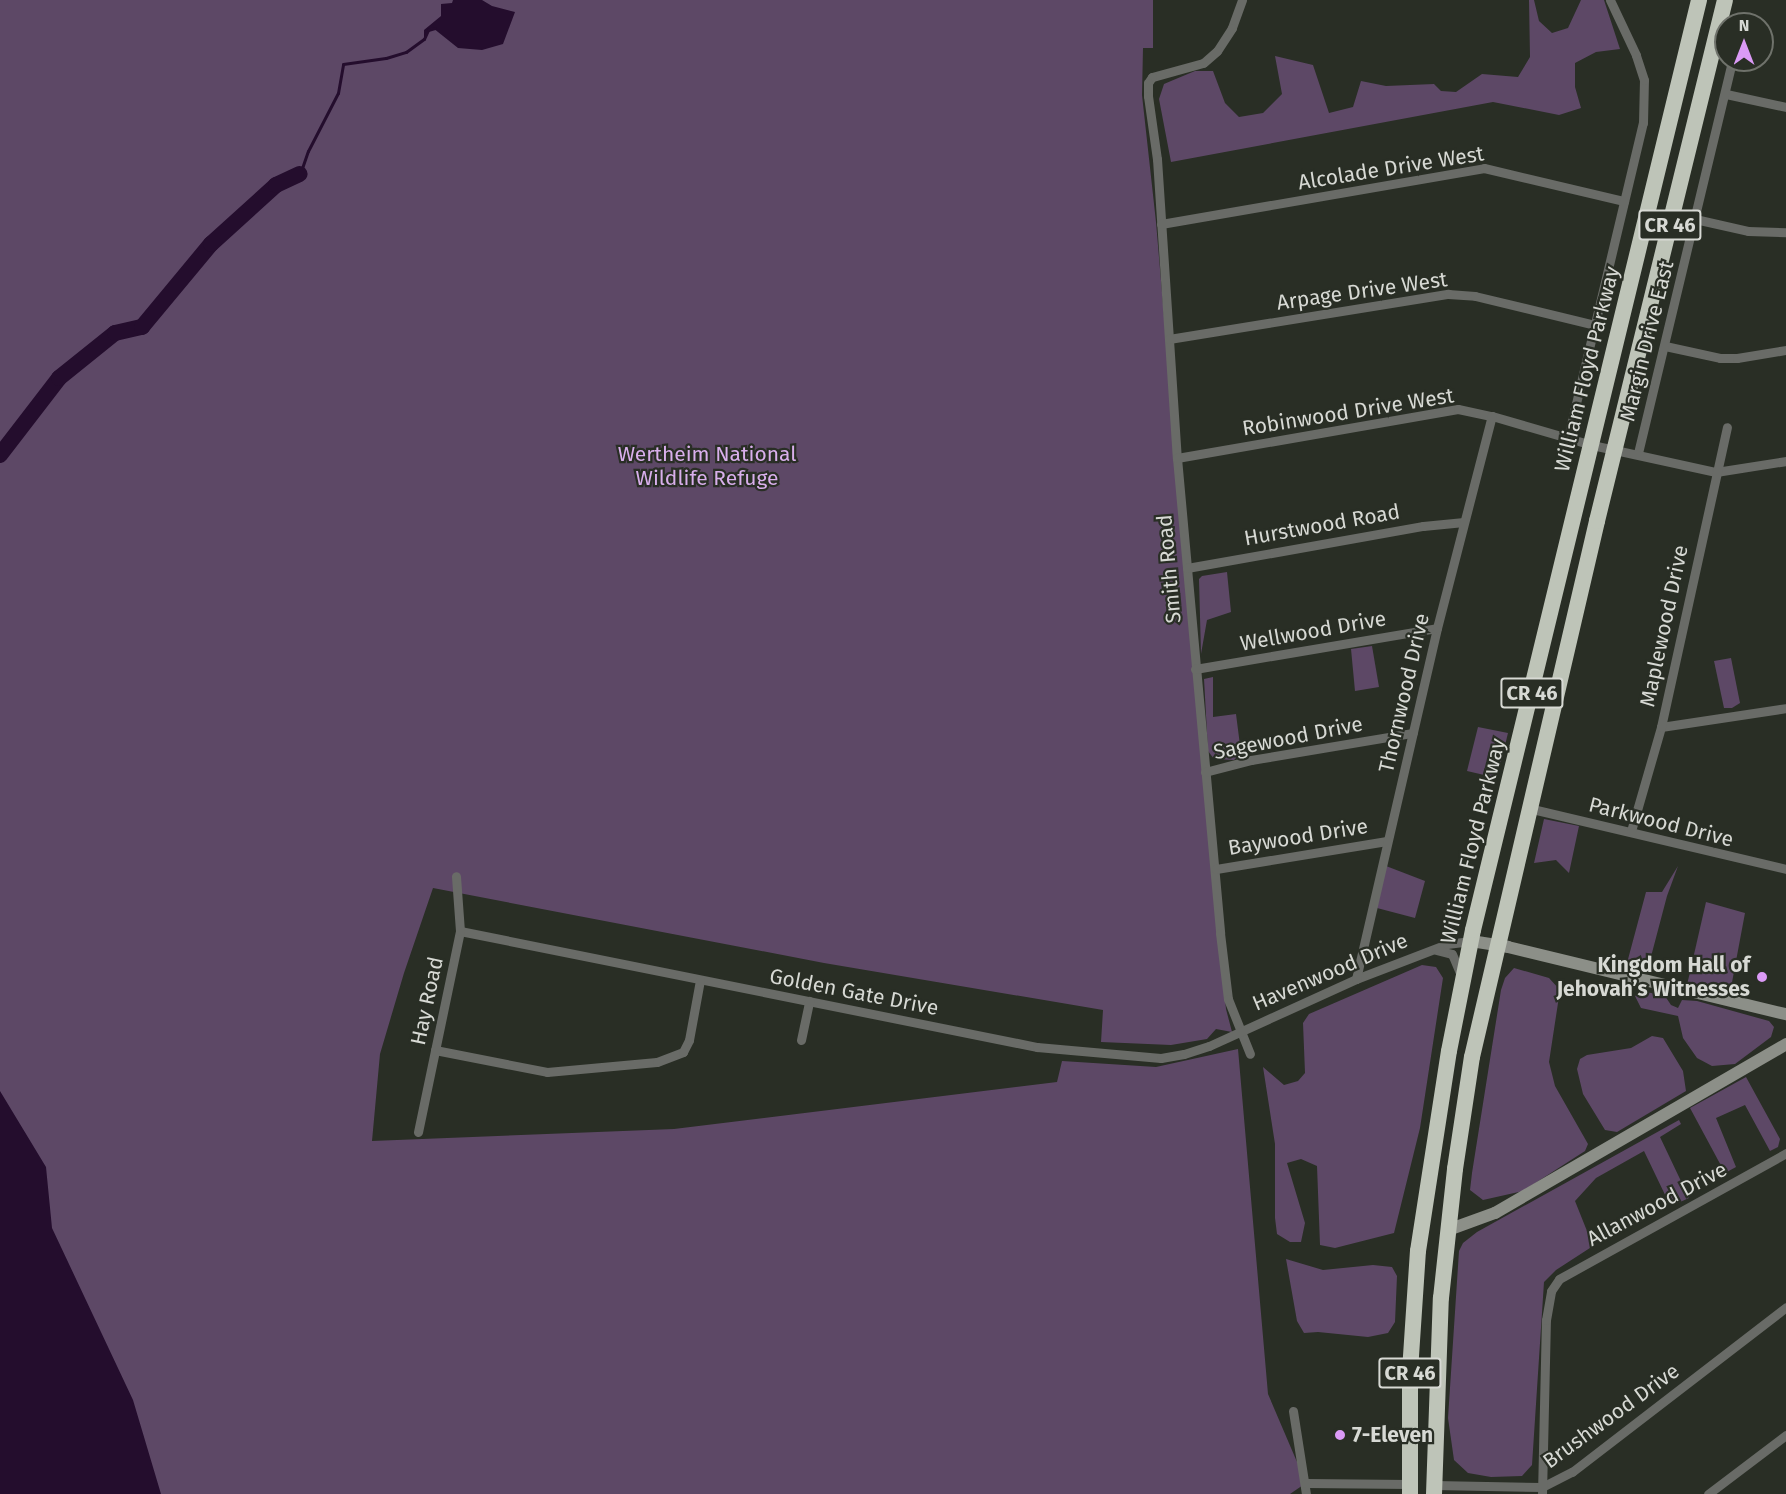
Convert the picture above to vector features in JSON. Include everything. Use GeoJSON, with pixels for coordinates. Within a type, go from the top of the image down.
{"type":"FeatureCollection","features":[{"type":"Feature","properties":{"kind":"highway","name":"William Floyd Parkway"},"geometry":{"type":"LineString","coordinates":[[1410,1489],[1410,1371],[1418,1251],[1438,1111],[1462,984],[1699,0]]}},
{"type":"Feature","properties":{"kind":"highway","name":"CR 46"},"geometry":{"type":"LineString","coordinates":[[1434,1489],[1440,1318],[1462,1113],[1496,945],[1528,808],[1725,0]]}},
{"type":"Feature","properties":{"kind":"street","name":"Smith Road"},"geometry":{"type":"LineString","coordinates":[[1242,0],[1232,28],[1217,51],[1203,63],[1152,77],[1148,83],[1148,96],[1161,224],[1177,458],[1195,669],[1228,999],[1250,1054]]}},
{"type":"Feature","properties":{"kind":"street"},"geometry":{"type":"LineString","coordinates":[[1568,436],[1643,123],[1644,89],[1636,55],[1610,0]]}},
{"type":"Feature","properties":{"kind":"street","name":"Margin Drive East"},"geometry":{"type":"LineString","coordinates":[[1638,453],[1730,72]]}},
{"type":"Feature","properties":{"kind":"street"},"geometry":{"type":"LineString","coordinates":[[1726,94],[1786,107]]}},
{"type":"Feature","properties":{"kind":"street","name":"Alcolade Drive West"},"geometry":{"type":"LineString","coordinates":[[1161,224],[1484,168],[1623,201]]}},
{"type":"Feature","properties":{"kind":"street"},"geometry":{"type":"LineString","coordinates":[[1695,219],[1748,231],[1786,232]]}},
{"type":"Feature","properties":{"kind":"street","name":"Arpage Drive West"},"geometry":{"type":"LineString","coordinates":[[1169,339],[1448,294],[1475,296],[1594,325]]}},
{"type":"Feature","properties":{"kind":"street"},"geometry":{"type":"LineString","coordinates":[[1665,346],[1720,358],[1737,358],[1786,350]]}},
{"type":"Feature","properties":{"kind":"street","name":"Robinwood Drive West"},"geometry":{"type":"LineString","coordinates":[[1177,458],[1458,410],[1492,416],[1568,436],[1592,445],[1638,453],[1716,472]]}},
{"type":"Feature","properties":{"kind":"street","name":"Thornwood Drive"},"geometry":{"type":"LineString","coordinates":[[1356,979],[1437,628],[1492,416]]}},
{"type":"Feature","properties":{"kind":"street","name":"Maplewood Drive"},"geometry":{"type":"LineString","coordinates":[[1631,831],[1661,727],[1727,426]]}},
{"type":"Feature","properties":{"kind":"street"},"geometry":{"type":"LineString","coordinates":[[1716,472],[1786,461]]}},
{"type":"Feature","properties":{"kind":"street","name":"Hurstwood Road"},"geometry":{"type":"LineString","coordinates":[[1187,568],[1423,526],[1464,522]]}},
{"type":"Feature","properties":{"kind":"street","name":"Wellwood Drive"},"geometry":{"type":"LineString","coordinates":[[1195,669],[1437,628]]}},
{"type":"Feature","properties":{"kind":"street"},"geometry":{"type":"LineString","coordinates":[[1661,727],[1786,708]]}},
{"type":"Feature","properties":{"kind":"street","name":"Sagewood Drive"},"geometry":{"type":"LineString","coordinates":[[1205,772],[1251,760],[1413,733]]}},
{"type":"Feature","properties":{"kind":"street","name":"Parkwood Drive"},"geometry":{"type":"LineString","coordinates":[[1528,808],[1786,869]]}},
{"type":"Feature","properties":{"kind":"street","name":"Baywood Drive"},"geometry":{"type":"LineString","coordinates":[[1216,869],[1387,841]]}},
{"type":"Feature","properties":{"kind":"street","name":"Hay Road"},"geometry":{"type":"LineString","coordinates":[[418,1132],[460,931],[456,876]]}},
{"type":"Feature","properties":{"kind":"street","name":"Golden Gate Drive"},"geometry":{"type":"LineString","coordinates":[[460,931],[1037,1047],[1161,1058],[1185,1054],[1240,1032]]}},
{"type":"Feature","properties":{"kind":"street","name":"Havenwood Drive"},"geometry":{"type":"LineString","coordinates":[[1240,1032],[1356,979],[1447,944],[1471,941],[1786,1014]]}},
{"type":"Feature","properties":{"kind":"street"},"geometry":{"type":"LineString","coordinates":[[1430,950],[1447,952],[1455,958],[1462,984]]}},
{"type":"Feature","properties":{"kind":"street"},"geometry":{"type":"LineString","coordinates":[[435,1050],[547,1072],[657,1062],[683,1052],[689,1040],[700,980]]}},
{"type":"Feature","properties":{"kind":"street"},"geometry":{"type":"LineString","coordinates":[[801,1040],[809,1001]]}},
{"type":"Feature","properties":{"kind":"street"},"geometry":{"type":"LineString","coordinates":[[1448,1230],[1495,1213],[1536,1191],[1784,1044]]}},
{"type":"Feature","properties":{"kind":"street","name":"Allanwood Drive"},"geometry":{"type":"LineString","coordinates":[[1542,1490],[1546,1320],[1551,1291],[1559,1279],[1786,1154]]}},
{"type":"Feature","properties":{"kind":"street","name":"Brushwood Drive"},"geometry":{"type":"LineString","coordinates":[[1434,1489],[1542,1490],[1572,1472],[1786,1307]]}},
{"type":"Feature","properties":{"kind":"street"},"geometry":{"type":"LineString","coordinates":[[1293,1410],[1306,1494]]}},
{"type":"Feature","properties":{"kind":"street"},"geometry":{"type":"LineString","coordinates":[[1708,1494],[1786,1435]]}},
{"type":"Feature","properties":{"kind":"street"},"geometry":{"type":"LineString","coordinates":[[1306,1483],[1410,1489]]}},
{"type":"Feature","properties":{"kind":"green space","name":"Wertheim National Wildlife Refuge"},"geometry":{"type":"Polygon","coordinates":[[[0,0],[1153,0],[1153,48],[1143,48],[1142,95],[1156,222],[1206,809],[1226,1009],[1232,1032],[1216,1029],[1207,1039],[1171,1045],[1101,1042],[1103,1010],[824,963],[433,888],[380,1054],[372,1141],[674,1129],[1057,1082],[1062,1061],[1156,1067],[1238,1049],[1268,1394],[1306,1483],[1290,1494],[0,1494],[0,0]]]}},
{"type":"Feature","properties":{"kind":"green space"},"geometry":{"type":"Polygon","coordinates":[[[1529,0],[1534,0],[1539,21],[1552,33],[1568,28],[1581,0],[1604,0],[1620,49],[1596,52],[1575,63],[1575,87],[1581,108],[1559,115],[1493,102],[1171,162],[1159,99],[1164,84],[1195,71],[1213,71],[1225,103],[1239,117],[1263,113],[1282,94],[1275,56],[1313,65],[1329,113],[1353,107],[1361,81],[1386,86],[1434,84],[1441,91],[1456,92],[1482,74],[1518,77],[1530,57],[1529,0]]]}},
{"type":"Feature","properties":{"kind":"green space"},"geometry":{"type":"Polygon","coordinates":[[[1227,572],[1231,612],[1207,620],[1201,654],[1199,579],[1202,576],[1227,572]]]}},
{"type":"Feature","properties":{"kind":"green space"},"geometry":{"type":"Polygon","coordinates":[[[1372,646],[1379,687],[1355,691],[1351,649],[1372,646]]]}},
{"type":"Feature","properties":{"kind":"green space"},"geometry":{"type":"Polygon","coordinates":[[[1731,658],[1740,703],[1732,708],[1724,708],[1714,661],[1731,658]]]}},
{"type":"Feature","properties":{"kind":"green space"},"geometry":{"type":"Polygon","coordinates":[[[1213,677],[1213,717],[1236,714],[1241,753],[1234,760],[1214,759],[1208,751],[1204,679],[1213,677]]]}},
{"type":"Feature","properties":{"kind":"green space"},"geometry":{"type":"Polygon","coordinates":[[[1478,727],[1508,733],[1497,778],[1467,771],[1478,727]]]}},
{"type":"Feature","properties":{"kind":"green space"},"geometry":{"type":"Polygon","coordinates":[[[1544,819],[1579,826],[1569,873],[1556,860],[1534,863],[1544,819]]]}},
{"type":"Feature","properties":{"kind":"green space"},"geometry":{"type":"Polygon","coordinates":[[[1386,866],[1425,881],[1415,918],[1377,908],[1386,866]]]}},
{"type":"Feature","properties":{"kind":"green space"},"geometry":{"type":"Polygon","coordinates":[[[1678,866],[1667,896],[1648,968],[1627,963],[1646,892],[1662,892],[1678,866]]]}},
{"type":"Feature","properties":{"kind":"green space"},"geometry":{"type":"Polygon","coordinates":[[[1706,902],[1745,913],[1730,993],[1687,985],[1706,902]]]}},
{"type":"Feature","properties":{"kind":"green space"},"geometry":{"type":"Polygon","coordinates":[[[1422,965],[1436,967],[1443,978],[1420,1128],[1394,1233],[1335,1248],[1320,1245],[1317,1166],[1301,1159],[1287,1163],[1305,1223],[1301,1242],[1290,1242],[1277,1234],[1275,1144],[1263,1067],[1284,1085],[1298,1081],[1305,1073],[1303,1023],[1309,1014],[1422,965]]]}},
{"type":"Feature","properties":{"kind":"green space"},"geometry":{"type":"Polygon","coordinates":[[[1514,968],[1549,978],[1560,990],[1549,1062],[1555,1086],[1588,1144],[1585,1151],[1523,1191],[1483,1200],[1470,1190],[1472,1173],[1501,990],[1505,978],[1514,968]]]}},
{"type":"Feature","properties":{"kind":"green space"},"geometry":{"type":"Polygon","coordinates":[[[1642,991],[1665,996],[1671,1005],[1678,1008],[1682,1000],[1697,1001],[1769,1021],[1774,1027],[1771,1037],[1735,1064],[1712,1066],[1697,1058],[1683,1038],[1678,1016],[1641,1008],[1635,996],[1642,991]]]}},
{"type":"Feature","properties":{"kind":"green space"},"geometry":{"type":"Polygon","coordinates":[[[1652,1036],[1663,1038],[1683,1071],[1686,1091],[1617,1132],[1605,1130],[1583,1094],[1577,1069],[1580,1059],[1587,1055],[1631,1048],[1652,1036]]]}},
{"type":"Feature","properties":{"kind":"green space"},"geometry":{"type":"Polygon","coordinates":[[[1746,1077],[1780,1139],[1778,1147],[1770,1151],[1745,1105],[1716,1118],[1736,1167],[1725,1173],[1690,1108],[1746,1077]]]}},
{"type":"Feature","properties":{"kind":"green space"},"geometry":{"type":"Polygon","coordinates":[[[1679,1120],[1681,1124],[1660,1137],[1689,1198],[1678,1203],[1668,1201],[1644,1151],[1596,1178],[1575,1201],[1593,1246],[1556,1270],[1544,1282],[1532,1465],[1522,1476],[1491,1477],[1468,1473],[1454,1460],[1448,1418],[1459,1251],[1463,1243],[1477,1232],[1679,1120]]]}},
{"type":"Feature","properties":{"kind":"green space"},"geometry":{"type":"Polygon","coordinates":[[[1286,1259],[1323,1270],[1373,1265],[1392,1267],[1397,1276],[1395,1322],[1388,1333],[1368,1337],[1318,1332],[1304,1333],[1297,1321],[1286,1259]]]}},
{"type":"Feature","properties":{"kind":"shaded area"},"geometry":{"type":"Polygon","coordinates":[[[453,0],[482,0],[492,6],[515,12],[503,44],[482,50],[458,48],[433,28],[428,30],[424,39],[424,30],[441,16],[441,4],[452,3],[453,0]]]}},
{"type":"Feature","properties":{"kind":"shaded area"},"geometry":{"type":"Polygon","coordinates":[[[0,1091],[46,1167],[52,1228],[133,1400],[161,1494],[0,1494],[0,1091]]]}},
{"type":"Feature","properties":{"kind":"waterway"},"geometry":{"type":"LineString","coordinates":[[300,174],[308,151],[338,93],[343,64],[386,58],[406,52],[424,39],[428,30],[435,28]]}},
{"type":"Feature","properties":{"kind":"waterway"},"geometry":{"type":"LineString","coordinates":[[0,455],[59,378],[115,333],[142,327],[211,244],[276,185],[300,174]]}},
{"type":"Feature","properties":{"kind":"place","name":"Kingdom Hall of Jehovah’s Witnesses"},"geometry":{"type":"Point","coordinates":[1762,977]}},
{"type":"Feature","properties":{"kind":"place","name":"7-Eleven"},"geometry":{"type":"Point","coordinates":[1340,1435]}}]}
